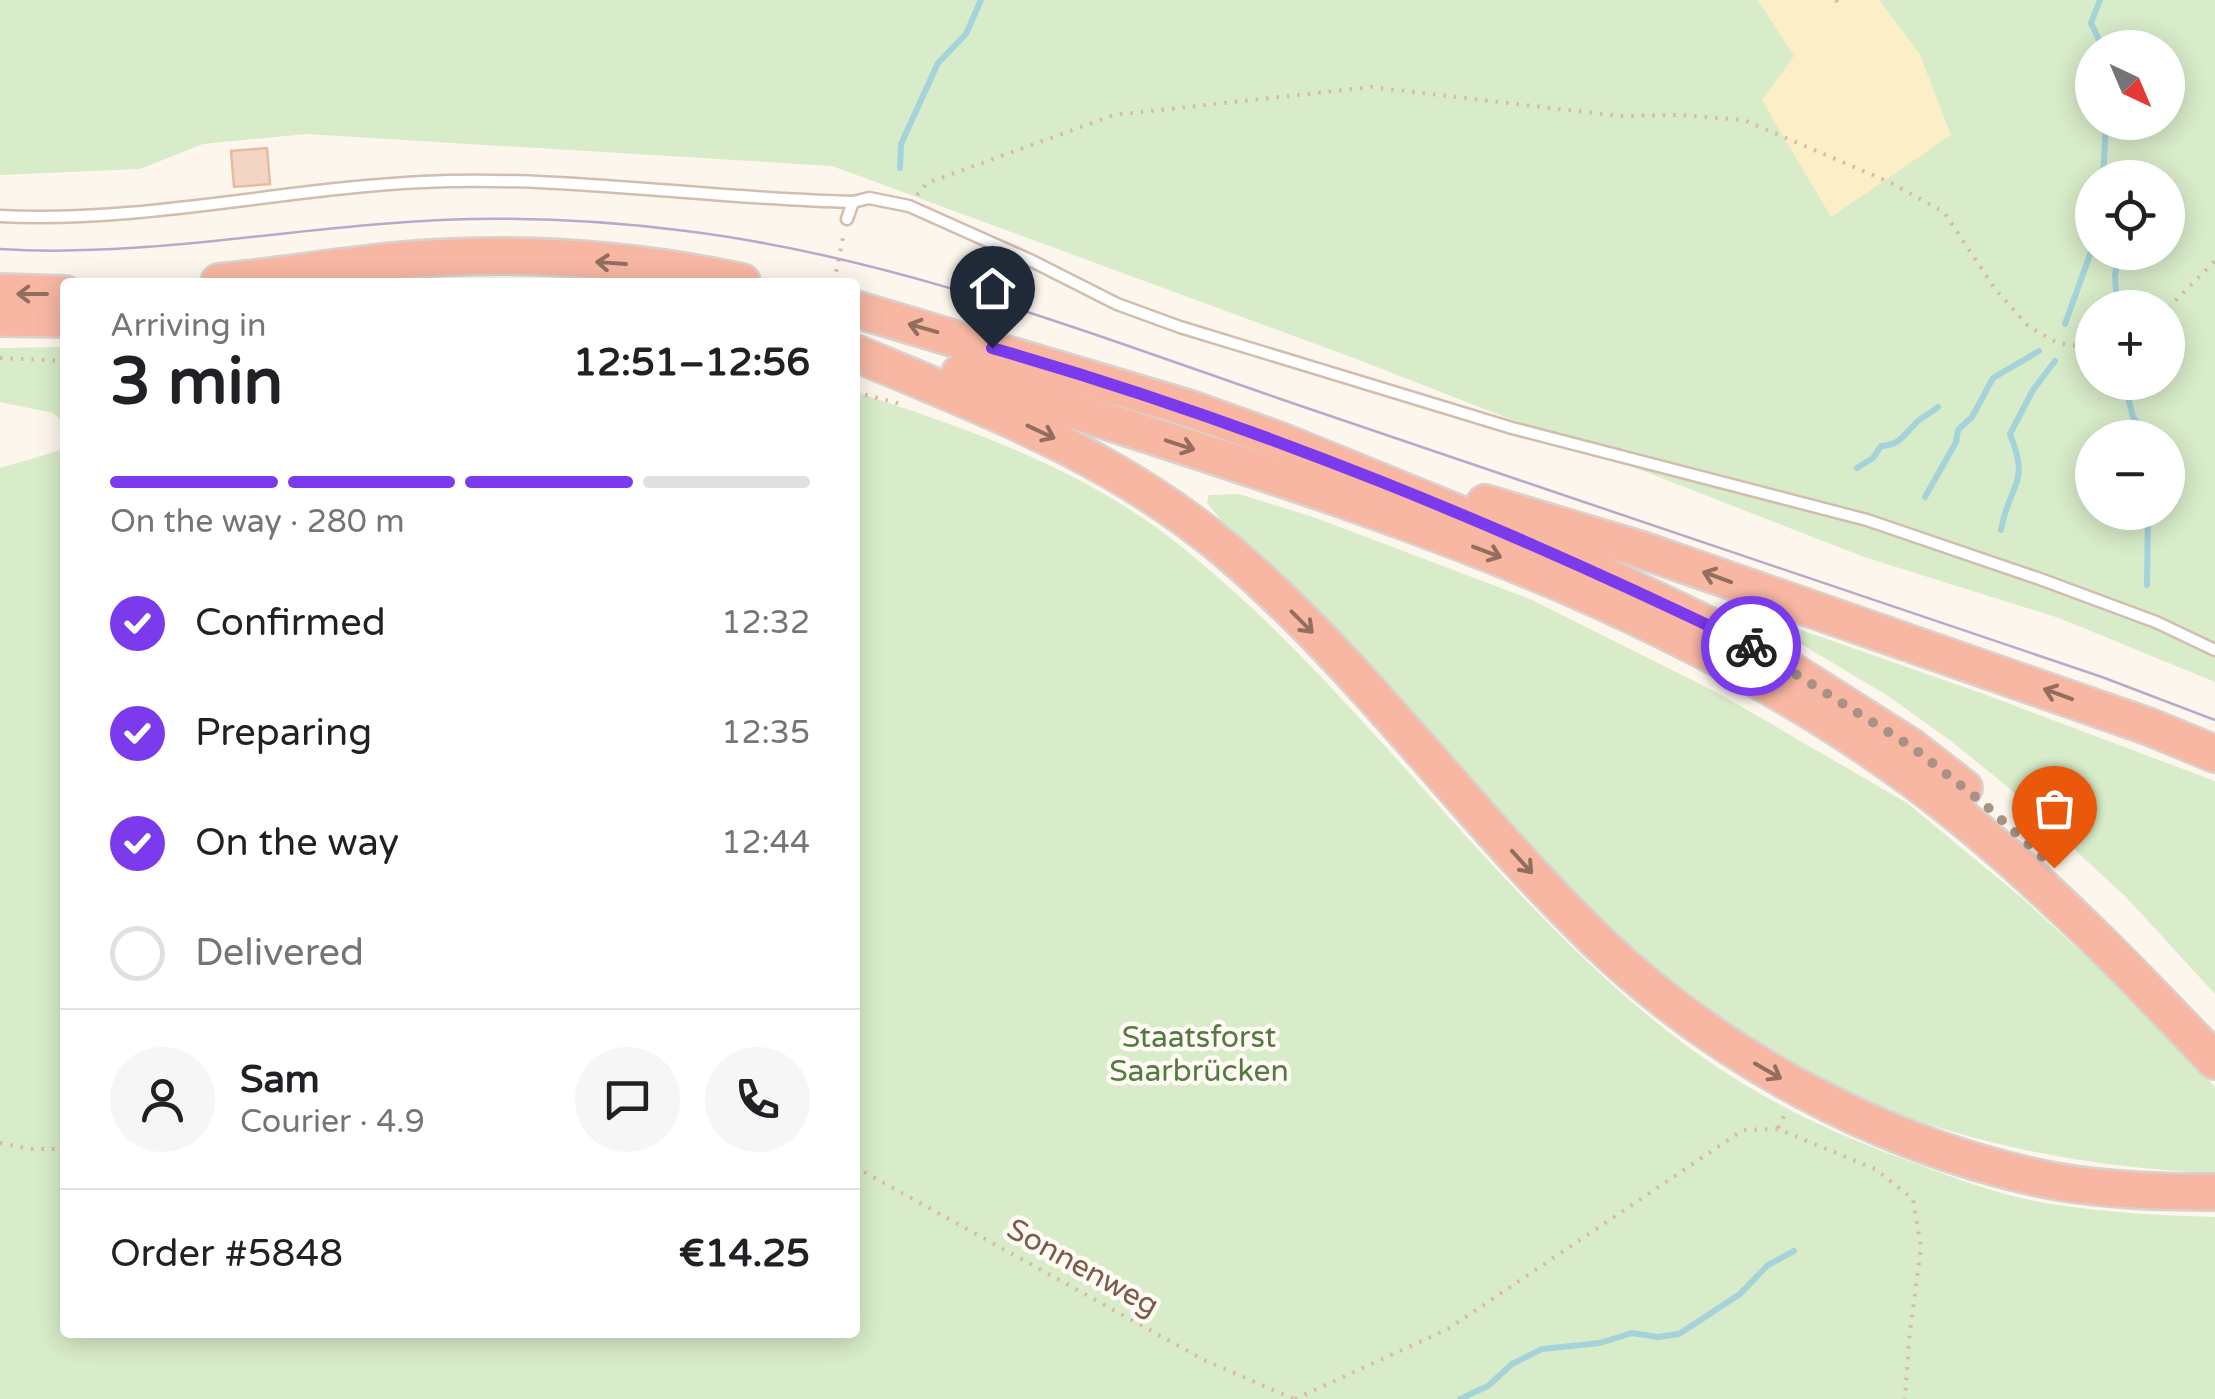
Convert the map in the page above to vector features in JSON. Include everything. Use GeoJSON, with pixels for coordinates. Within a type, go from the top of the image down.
{"type":"FeatureCollection","features":[{"type":"Feature","properties":{"kind":"highway"},"geometry":{"type":"LineString","coordinates":[[253,278],[396,261],[530,257],[626,264],[716,278]]}},
{"type":"Feature","properties":{"kind":"highway"},"geometry":{"type":"LineString","coordinates":[[0,292],[60,294]]}},
{"type":"Feature","properties":{"kind":"highway"},"geometry":{"type":"LineString","coordinates":[[860,310],[1191,409],[1284,442],[1570,559],[1752,646],[1912,747],[1982,802],[2119,927],[2215,1026]]}},
{"type":"Feature","properties":{"kind":"highway"},"geometry":{"type":"LineString","coordinates":[[0,318],[60,319]]}},
{"type":"Feature","properties":{"kind":"highway"},"geometry":{"type":"LineString","coordinates":[[860,340],[1400,518],[1564,582],[1738,670],[1891,764],[1971,823],[2103,944],[2215,1061]]}},
{"type":"Feature","properties":{"kind":"highway"},"geometry":{"type":"LineString","coordinates":[[860,354],[979,402],[1059,440],[1171,507],[1225,549],[1350,670],[1597,941],[1675,1009],[1730,1049],[1869,1122],[2019,1172],[2122,1187],[2215,1192]]}},
{"type":"Feature","properties":{"kind":"highway"},"geometry":{"type":"LineString","coordinates":[[1284,442],[1642,550],[2150,727],[2215,754]]}},
{"type":"Feature","properties":{"kind":"lane"},"geometry":{"type":"LineString","coordinates":[[0,216],[119,216],[422,182],[556,183],[761,200],[853,202],[869,198],[909,206],[1117,304],[1180,327],[1512,428],[1867,520],[2156,622],[2215,650]]}},
{"type":"Feature","properties":{"kind":"lane"},"geometry":{"type":"LineString","coordinates":[[847,219],[853,202]]}},
{"type":"Feature","properties":{"kind":"path"},"geometry":{"type":"LineString","coordinates":[[909,206],[927,183],[1114,115],[1372,87],[1619,116],[1744,120],[1890,182],[1944,212],[1995,289],[2029,327],[2058,343],[2075,347]]}},
{"type":"Feature","properties":{"kind":"path"},"geometry":{"type":"LineString","coordinates":[[835,278],[847,219]]}},
{"type":"Feature","properties":{"kind":"path"},"geometry":{"type":"LineString","coordinates":[[2185,291],[2215,261]]}},
{"type":"Feature","properties":{"kind":"path"},"geometry":{"type":"LineString","coordinates":[[0,358],[60,361]]}},
{"type":"Feature","properties":{"kind":"path"},"geometry":{"type":"LineString","coordinates":[[1778,1129],[1791,1101]]}},
{"type":"Feature","properties":{"kind":"path"},"geometry":{"type":"LineString","coordinates":[[1295,1399],[1448,1329],[1743,1130],[1778,1129],[1875,1169],[1913,1199],[1921,1247],[1906,1399]]}},
{"type":"Feature","properties":{"kind":"path"},"geometry":{"type":"LineString","coordinates":[[0,1143],[31,1149],[60,1148]]}},
{"type":"Feature","properties":{"kind":"path","name":"Sonnenweg"},"geometry":{"type":"LineString","coordinates":[[860,1169],[1204,1360],[1295,1399]]}},
{"type":"Feature","properties":{"kind":"green space"},"geometry":{"type":"Polygon","coordinates":[[[0,0],[1758,0],[1795,56],[1920,55],[1879,0],[2215,0],[2215,682],[2059,618],[1864,557],[1351,357],[832,166],[306,134],[203,144],[140,169],[0,175],[0,0]]]}},
{"type":"Feature","properties":{"kind":"green space"},"geometry":{"type":"Polygon","coordinates":[[[60,347],[60,419],[53,413],[0,402],[0,348],[60,347]]]}},
{"type":"Feature","properties":{"kind":"green space","name":"Staatsforst Saarbrücken"},"geometry":{"type":"Polygon","coordinates":[[[860,394],[975,433],[1052,466],[1161,531],[1210,570],[1301,656],[1514,888],[1586,960],[1662,1027],[1741,1082],[1839,1133],[2000,1192],[2092,1210],[2215,1217],[2215,1399],[0,1399],[0,468],[60,450],[60,1338],[860,1338],[860,394]]]}},
{"type":"Feature","properties":{"kind":"green space"},"geometry":{"type":"Polygon","coordinates":[[[1239,494],[1313,517],[1530,599],[1718,693],[1907,803],[2022,898],[2160,1024],[2215,1087],[2215,1173],[2054,1156],[1936,1127],[1818,1079],[1698,1002],[1595,916],[1433,736],[1261,563],[1207,503],[1209,495],[1239,494]]]}},
{"type":"Feature","properties":{"kind":"green space"},"geometry":{"type":"Polygon","coordinates":[[[1744,610],[2215,781],[2215,994],[2126,897],[2077,852],[2061,830],[1951,741],[1888,696],[1744,610]]]}},
{"type":"Feature","properties":{"kind":"sand"},"geometry":{"type":"Polygon","coordinates":[[[1758,0],[1879,0],[1920,55],[1951,135],[1831,217],[1762,100],[1794,56],[1758,0]]]}},
{"type":"Feature","properties":{"kind":"building"},"geometry":{"type":"Polygon","coordinates":[[[267,148],[270,184],[234,187],[231,151],[267,148]]]}},
{"type":"Feature","properties":{"kind":"waterway"},"geometry":{"type":"LineString","coordinates":[[900,168],[901,144],[938,63],[966,34],[981,0]]}},
{"type":"Feature","properties":{"kind":"waterway"},"geometry":{"type":"LineString","coordinates":[[2094,30],[2091,23],[2100,0]]}},
{"type":"Feature","properties":{"kind":"waterway"},"geometry":{"type":"LineString","coordinates":[[2104,160],[2105,140]]}},
{"type":"Feature","properties":{"kind":"waterway"},"geometry":{"type":"LineString","coordinates":[[2065,324],[2084,270]]}},
{"type":"Feature","properties":{"kind":"waterway"},"geometry":{"type":"LineString","coordinates":[[2116,270],[2116,290]]}},
{"type":"Feature","properties":{"kind":"waterway"},"geometry":{"type":"LineString","coordinates":[[1925,497],[1956,442],[1958,430],[1972,417],[1993,378],[2039,351]]}},
{"type":"Feature","properties":{"kind":"waterway"},"geometry":{"type":"LineString","coordinates":[[2001,530],[2018,475],[2019,464],[2010,434],[2033,390],[2055,361]]}},
{"type":"Feature","properties":{"kind":"waterway"},"geometry":{"type":"LineString","coordinates":[[2129,400],[2135,420]]}},
{"type":"Feature","properties":{"kind":"waterway"},"geometry":{"type":"LineString","coordinates":[[1857,468],[1873,458],[1881,446],[1901,439],[1938,407]]}},
{"type":"Feature","properties":{"kind":"waterway"},"geometry":{"type":"LineString","coordinates":[[2147,585],[2148,530]]}},
{"type":"Feature","properties":{"kind":"waterway"},"geometry":{"type":"LineString","coordinates":[[1460,1399],[1488,1386],[1512,1364],[1542,1349],[1600,1343],[1632,1333],[1658,1337],[1679,1334],[1740,1294],[1768,1265],[1794,1251]]}},
{"type":"Feature","properties":{"kind":"tram line"},"geometry":{"type":"LineString","coordinates":[[0,249],[95,250],[419,221],[534,219],[686,231],[842,259],[1071,326],[2102,677],[2215,720]]}},
{"type":"Feature","properties":{"kind":"way so far"},"geometry":{"type":"LineString","coordinates":[[1751,646],[1912,747],[1982,802],[2054,868]]}},
{"type":"Feature","properties":{"kind":"route"},"geometry":{"type":"LineString","coordinates":[[992,348],[1284,442],[1570,559],[1751,646]]}}]}
